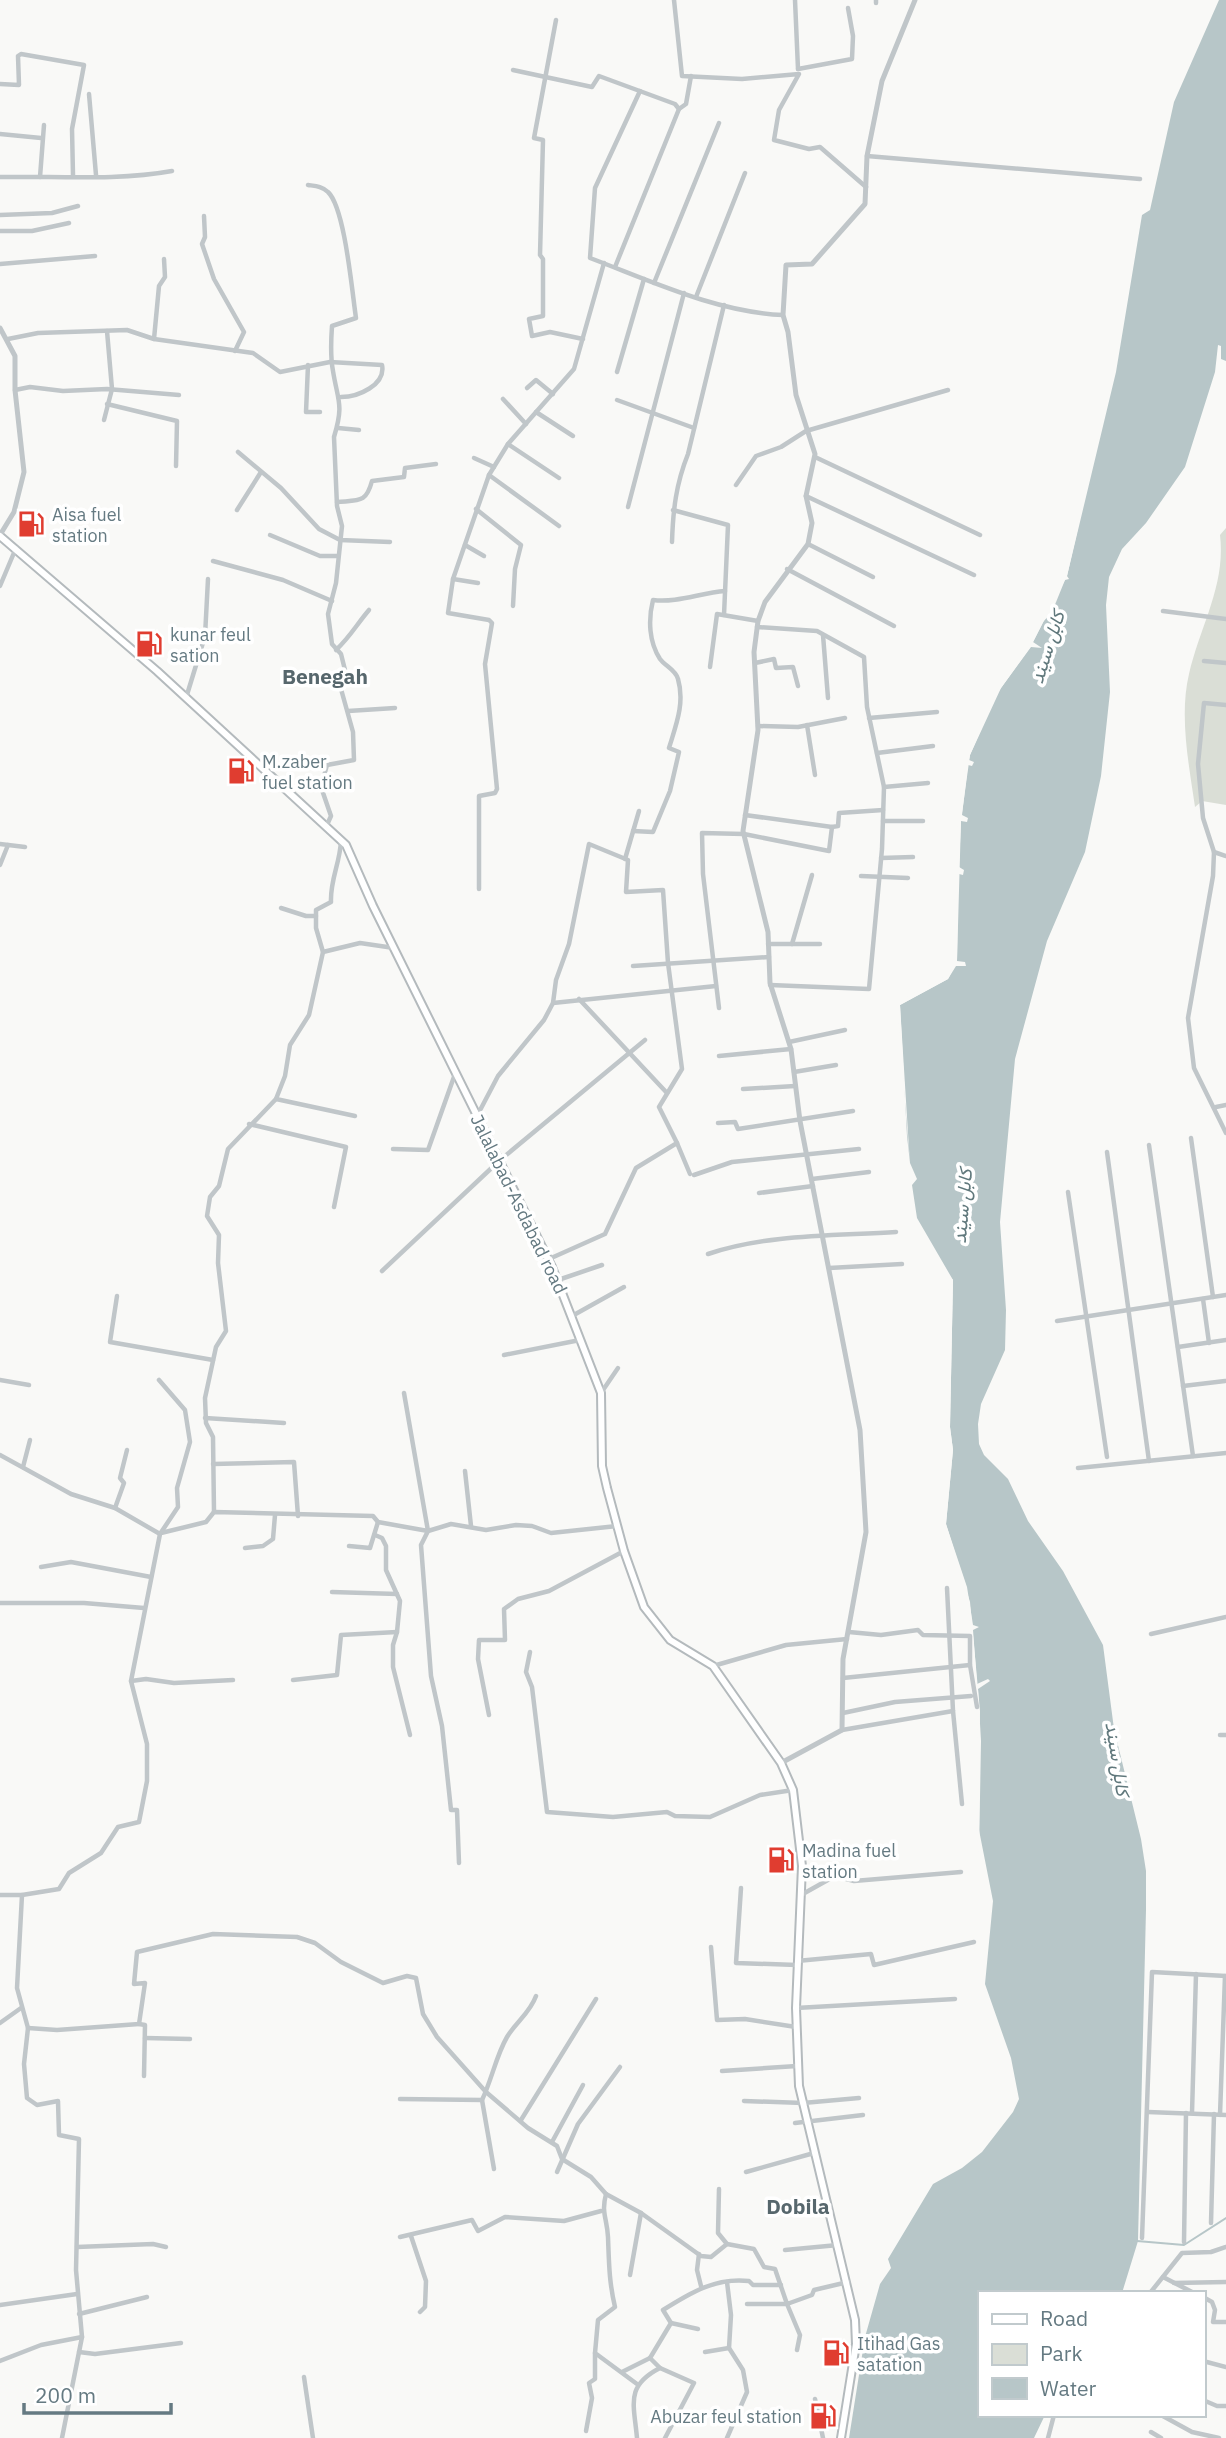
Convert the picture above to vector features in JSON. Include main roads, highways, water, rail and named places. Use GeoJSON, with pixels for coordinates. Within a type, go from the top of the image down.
{"type":"FeatureCollection","features":[{"type":"Feature","properties":{"kind":"main road","name":"Jalalabad-Asdabad road"},"geometry":{"type":"LineString","coordinates":[[0,536],[186,698],[341,841],[558,1280],[601,1392],[602,1466],[624,1551],[644,1607],[660,1630],[693,1656],[713,1666],[781,1763],[793,1790],[802,1866],[797,1963],[797,2066],[814,2153],[848,2282],[856,2344],[841,2438]]}},
{"type":"Feature","properties":{"kind":"water","name":"کابل سيند"},"geometry":{"type":"Polygon","coordinates":[[[1219,0],[1226,0],[1226,361],[1221,359],[1221,346],[1218,345],[1215,372],[1185,467],[1146,523],[1122,549],[1109,577],[1106,605],[1110,692],[1101,776],[1085,852],[1047,941],[1015,1059],[1000,1222],[1006,1310],[1005,1350],[981,1404],[978,1424],[979,1444],[984,1455],[1008,1479],[1028,1521],[1063,1571],[1103,1645],[1114,1729],[1141,1839],[1146,1871],[1146,1910],[1138,2241],[1123,2291],[978,2291],[978,2417],[1044,2417],[1034,2438],[849,2438],[865,2337],[880,2284],[891,2268],[888,2259],[933,2184],[962,2168],[982,2152],[1013,2112],[1019,2099],[1011,2058],[985,1984],[993,1901],[979,1830],[980,1711],[970,1602],[946,1524],[953,1450],[950,1427],[953,1280],[917,1218],[912,1185],[917,1179],[910,1163],[907,1136],[900,1005],[948,979],[957,961],[961,820],[970,755],[996,695],[1031,646],[1067,576],[1116,372],[1142,215],[1150,210],[1174,102],[1219,0]]]}},
{"type":"Feature","properties":{"kind":"waterway"},"geometry":{"type":"LineString","coordinates":[[1137,2241],[1184,2245],[1226,2218]]}},
{"type":"Feature","properties":{"kind":"place","name":"Aisa fuel station"},"geometry":{"type":"Point","coordinates":[31,524]}},
{"type":"Feature","properties":{"kind":"place","name":"kunar feul sation"},"geometry":{"type":"Point","coordinates":[149,644]}},
{"type":"Feature","properties":{"kind":"place","name":"M.zaber fuel station"},"geometry":{"type":"Point","coordinates":[241,771]}},
{"type":"Feature","properties":{"kind":"place","name":"Madina fuel station"},"geometry":{"type":"Point","coordinates":[781,1860]}},
{"type":"Feature","properties":{"kind":"place","name":"Itihad Gas satation"},"geometry":{"type":"Point","coordinates":[836,2353]}},
{"type":"Feature","properties":{"kind":"place","name":"Abuzar feul station"},"geometry":{"type":"Point","coordinates":[823,2416]}},
{"type":"Feature","properties":{"kind":"district","name":"Benegah"},"geometry":{"type":"Point","coordinates":[325,676]}},
{"type":"Feature","properties":{"kind":"district","name":"Dobila"},"geometry":{"type":"Point","coordinates":[798,2206]}}]}
